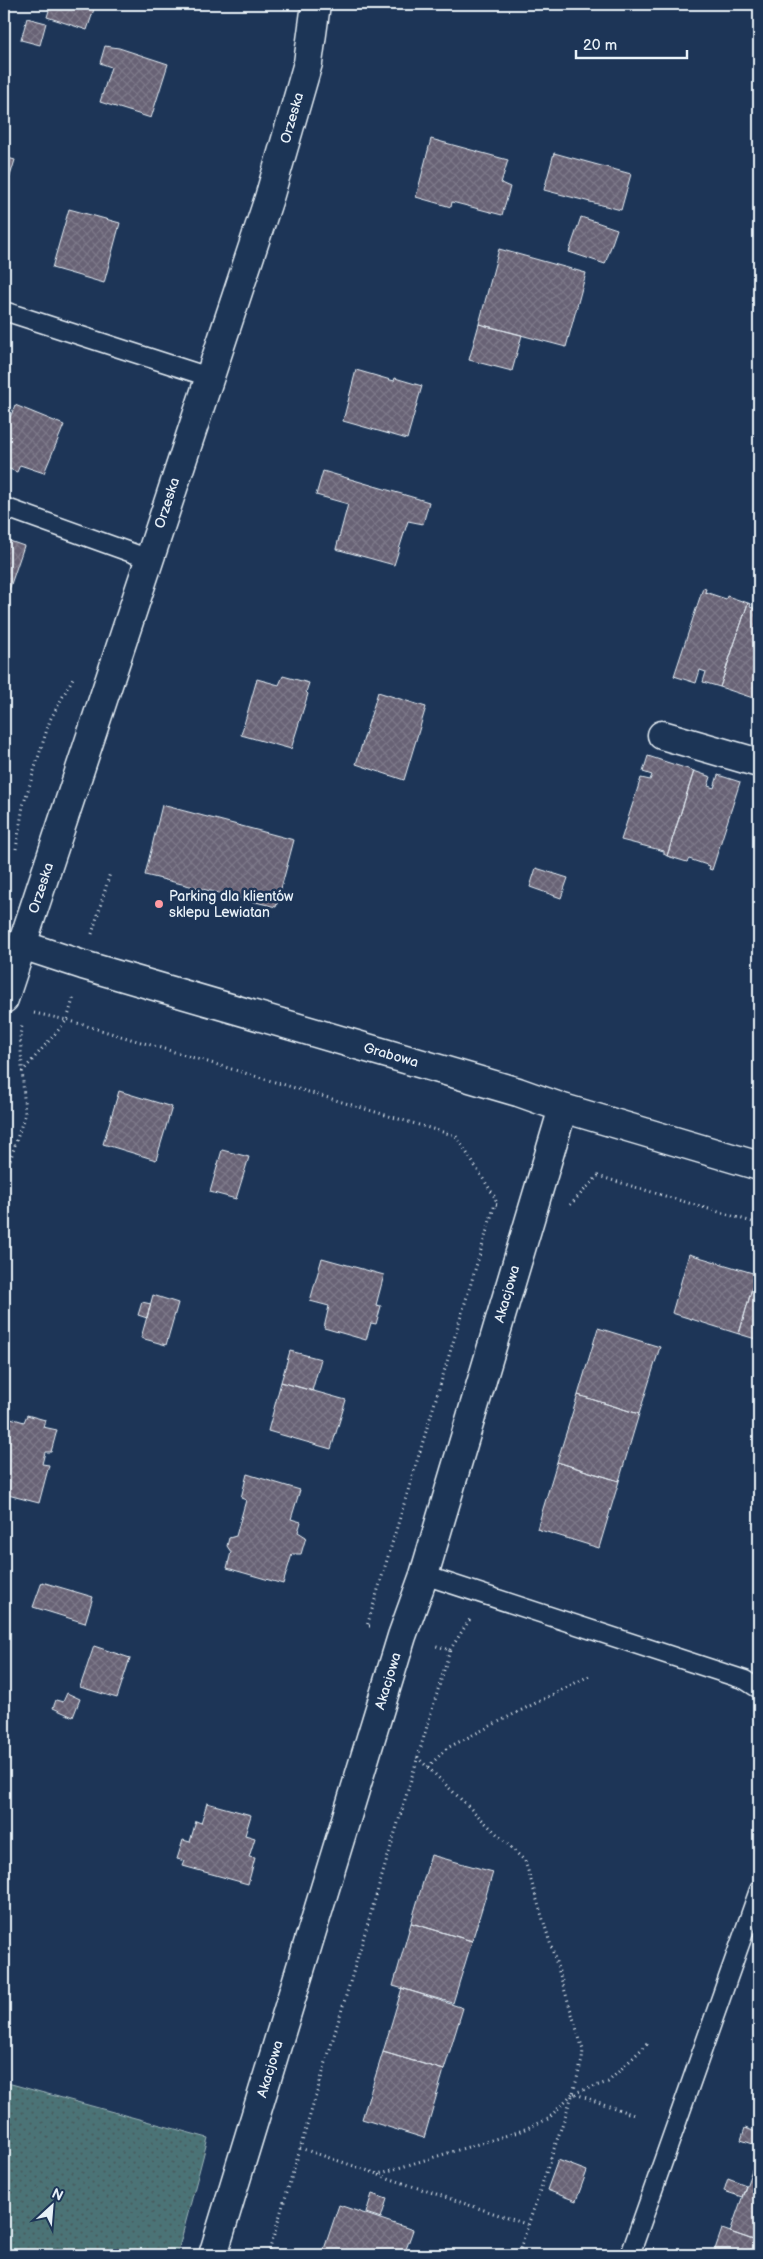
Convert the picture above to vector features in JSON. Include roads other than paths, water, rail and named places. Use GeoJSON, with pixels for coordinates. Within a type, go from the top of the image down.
{"type":"FeatureCollection","features":[{"type":"Feature","properties":{"kind":"street","name":"Orzeska"},"geometry":{"type":"LineString","coordinates":[[4,999],[269,198],[308,63],[316,4]]}},
{"type":"Feature","properties":{"kind":"street"},"geometry":{"type":"LineString","coordinates":[[662,736],[759,763]]}},
{"type":"Feature","properties":{"kind":"street","name":"Grabowa"},"geometry":{"type":"LineString","coordinates":[[22,945],[83,965],[518,1092],[563,1108],[759,1166]]}},
{"type":"Feature","properties":{"kind":"street","name":"Akacjowa"},"geometry":{"type":"LineString","coordinates":[[213,2255],[402,1636],[424,1575],[563,1108]]}},
{"type":"Feature","properties":{"kind":"lane"},"geometry":{"type":"LineString","coordinates":[[4,311],[209,377]]}},
{"type":"Feature","properties":{"kind":"lane"},"geometry":{"type":"LineString","coordinates":[[4,507],[149,559]]}},
{"type":"Feature","properties":{"kind":"lane"},"geometry":{"type":"LineString","coordinates":[[424,1575],[745,1680],[759,1689]]}},
{"type":"Feature","properties":{"kind":"lane"},"geometry":{"type":"LineString","coordinates":[[630,2255],[759,1890]]}},
{"type":"Feature","properties":{"kind":"place","name":"Parking dla klientów sklepu Lewiatan"},"geometry":{"type":"Point","coordinates":[159,904]}}]}
